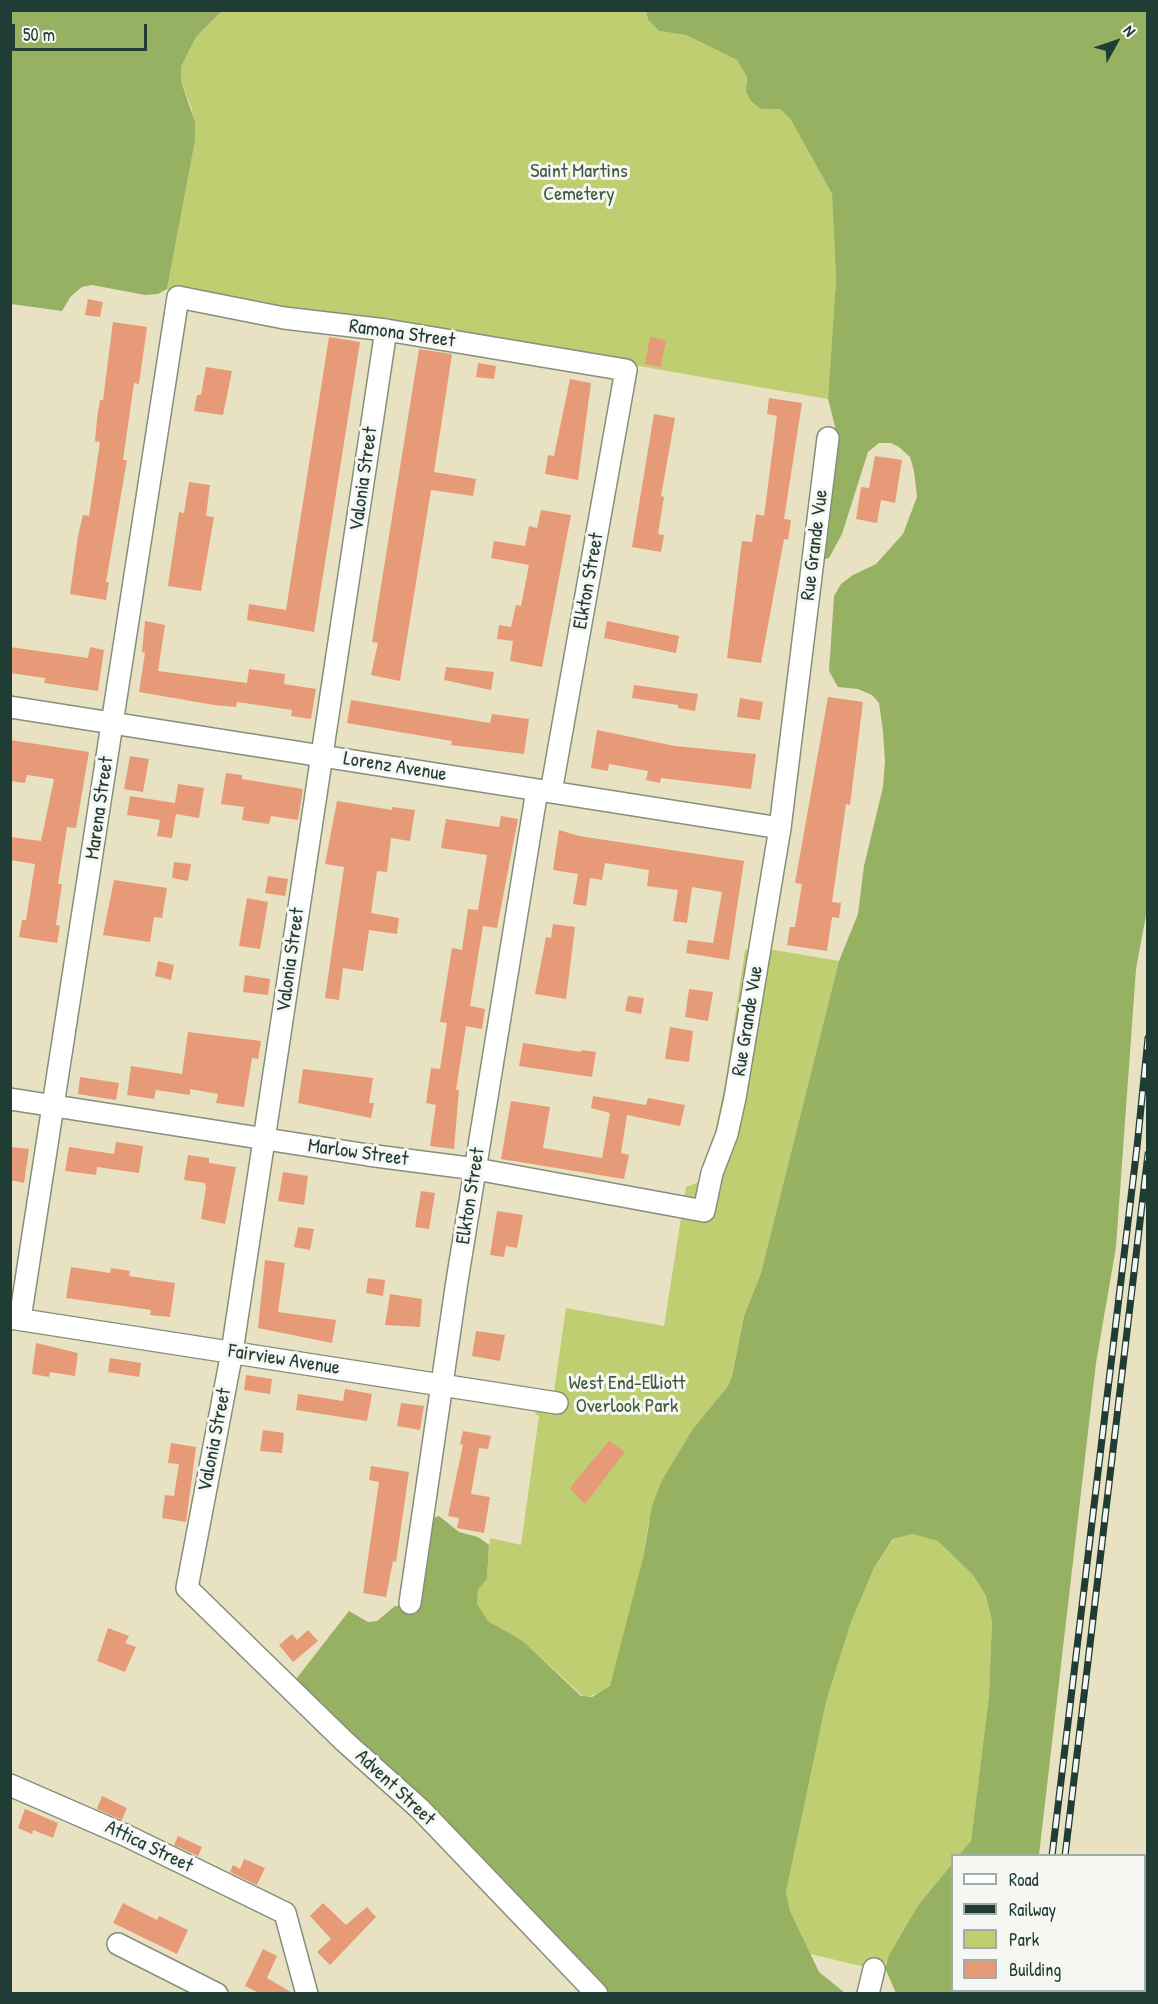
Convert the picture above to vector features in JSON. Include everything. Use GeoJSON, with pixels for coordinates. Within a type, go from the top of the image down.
{"type":"FeatureCollection","features":[{"type":"Feature","properties":{"kind":"street","name":"Ramona Street"},"geometry":{"type":"LineString","coordinates":[[178,297],[284,318],[386,330],[626,370]]}},
{"type":"Feature","properties":{"kind":"street","name":"Marena Street"},"geometry":{"type":"LineString","coordinates":[[15,1318],[54,1106],[178,297]]}},
{"type":"Feature","properties":{"kind":"street","name":"Valonia Street"},"geometry":{"type":"LineString","coordinates":[[187,1588],[232,1352],[386,330]]}},
{"type":"Feature","properties":{"kind":"street","name":"Elkton Street"},"geometry":{"type":"LineString","coordinates":[[410,1603],[476,1169],[544,791],[626,370]]}},
{"type":"Feature","properties":{"kind":"street","name":"Rue Grande Vue"},"geometry":{"type":"LineString","coordinates":[[704,1211],[712,1173],[727,1134],[735,1098],[780,828],[828,438]]}},
{"type":"Feature","properties":{"kind":"street","name":"Lorenz Avenue"},"geometry":{"type":"LineString","coordinates":[[10,707],[780,828]]}},
{"type":"Feature","properties":{"kind":"street","name":"Marlow Street"},"geometry":{"type":"LineString","coordinates":[[10,1100],[265,1140],[476,1169],[704,1211]]}},
{"type":"Feature","properties":{"kind":"street","name":"Fairview Avenue"},"geometry":{"type":"LineString","coordinates":[[15,1318],[557,1403]]}},
{"type":"Feature","properties":{"kind":"street","name":"Advent Street"},"geometry":{"type":"LineString","coordinates":[[187,1588],[344,1741],[420,1809],[597,1994]]}},
{"type":"Feature","properties":{"kind":"street","name":"Attica Street"},"geometry":{"type":"LineString","coordinates":[[10,1785],[125,1835],[285,1913],[307,1994]]}},
{"type":"Feature","properties":{"kind":"street"},"geometry":{"type":"LineString","coordinates":[[118,1944],[217,1994]]}},
{"type":"Feature","properties":{"kind":"street"},"geometry":{"type":"LineString","coordinates":[[868,1994],[874,1969]]}},
{"type":"Feature","properties":{"kind":"green space"},"geometry":{"type":"Polygon","coordinates":[[[11,10],[222,11],[196,37],[181,67],[181,81],[195,122],[195,141],[167,289],[158,294],[145,295],[92,285],[82,287],[71,296],[62,311],[11,304],[11,10]]]}},
{"type":"Feature","properties":{"kind":"green space","name":"Saint Martins Cemetery"},"geometry":{"type":"Polygon","coordinates":[[[222,11],[646,11],[648,20],[659,31],[686,35],[737,60],[747,77],[746,84],[761,109],[780,109],[791,120],[832,194],[836,280],[828,399],[610,361],[335,320],[167,289],[195,141],[192,109],[181,81],[181,67],[196,37],[222,11]]]}},
{"type":"Feature","properties":{"kind":"green space"},"geometry":{"type":"Polygon","coordinates":[[[646,11],[1147,11],[1147,910],[1136,969],[1116,1247],[1096,1363],[1039,1854],[960,1854],[971,1841],[989,1696],[992,1621],[986,1596],[973,1575],[938,1541],[913,1534],[893,1539],[874,1568],[851,1622],[826,1702],[786,1892],[790,1911],[819,1972],[845,1993],[607,1993],[293,1683],[349,1611],[368,1622],[377,1621],[395,1606],[403,1606],[430,1519],[439,1516],[459,1532],[478,1537],[489,1545],[487,1579],[478,1590],[477,1604],[488,1621],[523,1641],[581,1696],[592,1697],[610,1686],[643,1558],[652,1506],[662,1480],[692,1430],[728,1386],[732,1376],[744,1316],[761,1273],[839,961],[858,914],[864,866],[883,787],[885,762],[883,731],[879,703],[872,695],[858,689],[838,687],[829,671],[834,596],[841,584],[853,575],[876,564],[903,534],[917,497],[914,471],[910,457],[891,443],[879,443],[868,452],[842,534],[829,558],[822,560],[836,445],[836,430],[828,399],[836,280],[832,194],[791,120],[780,109],[761,109],[751,101],[746,92],[747,77],[737,60],[686,35],[659,31],[648,20],[646,11]]]}},
{"type":"Feature","properties":{"kind":"green space","name":"West End-Elliott Overlook Park"},"geometry":{"type":"Polygon","coordinates":[[[745,950],[775,950],[839,961],[761,1273],[744,1316],[732,1376],[728,1386],[692,1430],[662,1480],[648,1525],[643,1558],[613,1682],[606,1690],[585,1698],[523,1641],[488,1621],[476,1604],[478,1590],[487,1579],[490,1538],[521,1545],[539,1416],[535,1414],[536,1409],[554,1392],[566,1308],[664,1326],[686,1187],[699,1182],[708,1166],[725,1084],[745,950]]]}},
{"type":"Feature","properties":{"kind":"green space"},"geometry":{"type":"Polygon","coordinates":[[[913,1534],[938,1540],[973,1575],[986,1596],[992,1621],[989,1696],[971,1841],[960,1854],[951,1854],[951,1865],[919,1904],[886,1962],[874,1969],[810,1954],[790,1911],[786,1892],[826,1702],[851,1622],[874,1568],[894,1539],[913,1534]]]}},
{"type":"Feature","properties":{"kind":"green space"},"geometry":{"type":"Polygon","coordinates":[[[951,1865],[951,1992],[1023,1993],[896,1993],[885,1968],[889,1955],[919,1904],[951,1865]]]}},
{"type":"Feature","properties":{"kind":"building"},"geometry":{"type":"Polygon","coordinates":[[[88,299],[103,302],[100,317],[85,315],[88,299]]]}},
{"type":"Feature","properties":{"kind":"building"},"geometry":{"type":"Polygon","coordinates":[[[113,322],[147,327],[139,384],[134,383],[123,460],[127,460],[106,582],[109,582],[106,600],[70,594],[83,515],[89,516],[100,442],[95,441],[97,419],[100,400],[103,400],[113,322]]]}},
{"type":"Feature","properties":{"kind":"building"},"geometry":{"type":"Polygon","coordinates":[[[329,337],[360,342],[314,632],[247,620],[249,604],[286,610],[329,337]]]}},
{"type":"Feature","properties":{"kind":"building"},"geometry":{"type":"Polygon","coordinates":[[[650,337],[666,340],[661,367],[645,364],[650,337]]]}},
{"type":"Feature","properties":{"kind":"building"},"geometry":{"type":"Polygon","coordinates":[[[419,349],[452,354],[434,472],[476,479],[473,496],[431,490],[400,681],[371,675],[378,643],[372,642],[419,349]]]}},
{"type":"Feature","properties":{"kind":"building"},"geometry":{"type":"Polygon","coordinates":[[[478,363],[496,366],[494,379],[476,377],[478,363]]]}},
{"type":"Feature","properties":{"kind":"building"},"geometry":{"type":"Polygon","coordinates":[[[206,367],[232,371],[223,415],[194,411],[197,395],[201,395],[206,367]]]}},
{"type":"Feature","properties":{"kind":"building"},"geometry":{"type":"Polygon","coordinates":[[[570,379],[591,383],[578,480],[545,474],[548,455],[554,456],[570,379]]]}},
{"type":"Feature","properties":{"kind":"building"},"geometry":{"type":"Polygon","coordinates":[[[769,398],[802,403],[784,519],[791,520],[788,540],[784,539],[761,663],[727,658],[742,541],[752,542],[756,514],[764,516],[777,416],[767,414],[769,398]]]}},
{"type":"Feature","properties":{"kind":"building"},"geometry":{"type":"Polygon","coordinates":[[[654,414],[675,418],[661,496],[664,497],[658,534],[664,535],[661,552],[632,547],[654,414]]]}},
{"type":"Feature","properties":{"kind":"building"},"geometry":{"type":"Polygon","coordinates":[[[875,456],[902,460],[895,503],[881,500],[877,523],[856,519],[861,487],[869,488],[875,456]]]}},
{"type":"Feature","properties":{"kind":"building"},"geometry":{"type":"Polygon","coordinates":[[[189,482],[210,485],[206,516],[214,517],[201,591],[168,586],[179,512],[184,513],[189,482]]]}},
{"type":"Feature","properties":{"kind":"building"},"geometry":{"type":"Polygon","coordinates":[[[541,510],[571,515],[542,667],[510,661],[513,641],[497,639],[499,625],[511,627],[516,605],[521,606],[529,565],[491,558],[494,541],[525,546],[529,526],[537,528],[541,510]]]}},
{"type":"Feature","properties":{"kind":"building"},"geometry":{"type":"Polygon","coordinates":[[[145,621],[165,625],[158,671],[247,683],[249,669],[285,674],[284,684],[316,689],[311,719],[291,716],[292,710],[237,702],[236,707],[214,705],[139,692],[145,653],[142,652],[145,621]]]}},
{"type":"Feature","properties":{"kind":"building"},"geometry":{"type":"Polygon","coordinates":[[[607,621],[679,636],[676,653],[604,638],[607,621]]]}},
{"type":"Feature","properties":{"kind":"building"},"geometry":{"type":"Polygon","coordinates":[[[10,647],[88,658],[90,647],[104,650],[98,691],[44,683],[45,678],[10,673],[10,647]]]}},
{"type":"Feature","properties":{"kind":"building"},"geometry":{"type":"Polygon","coordinates":[[[446,667],[494,672],[491,690],[444,680],[446,667]]]}},
{"type":"Feature","properties":{"kind":"building"},"geometry":{"type":"Polygon","coordinates":[[[634,685],[698,694],[695,711],[678,708],[678,705],[632,698],[634,685]]]}},
{"type":"Feature","properties":{"kind":"building"},"geometry":{"type":"Polygon","coordinates":[[[828,697],[863,702],[850,805],[846,804],[832,902],[841,903],[839,918],[832,917],[827,951],[787,945],[790,927],[795,927],[802,884],[795,883],[828,697]]]}},
{"type":"Feature","properties":{"kind":"building"},"geometry":{"type":"Polygon","coordinates":[[[740,698],[763,702],[760,720],[737,717],[740,698]]]}},
{"type":"Feature","properties":{"kind":"building"},"geometry":{"type":"Polygon","coordinates":[[[351,700],[490,723],[492,714],[529,719],[524,754],[451,745],[452,741],[347,723],[351,700]]]}},
{"type":"Feature","properties":{"kind":"building"},"geometry":{"type":"Polygon","coordinates":[[[597,730],[675,746],[756,754],[751,789],[661,778],[660,783],[646,780],[648,771],[609,764],[608,771],[591,768],[597,730]]]}},
{"type":"Feature","properties":{"kind":"building"},"geometry":{"type":"Polygon","coordinates":[[[10,740],[89,752],[76,828],[67,827],[58,884],[62,884],[56,925],[60,926],[57,943],[19,937],[22,920],[26,920],[35,864],[10,860],[10,837],[41,841],[54,779],[27,775],[25,783],[10,781],[10,740]]]}},
{"type":"Feature","properties":{"kind":"building"},"geometry":{"type":"Polygon","coordinates":[[[130,756],[149,759],[143,792],[124,789],[130,756]]]}},
{"type":"Feature","properties":{"kind":"building"},"geometry":{"type":"Polygon","coordinates":[[[226,773],[242,775],[242,779],[303,789],[298,820],[271,816],[269,824],[242,820],[244,807],[221,804],[226,773]]]}},
{"type":"Feature","properties":{"kind":"building"},"geometry":{"type":"Polygon","coordinates":[[[178,784],[204,788],[199,818],[176,814],[172,838],[157,836],[160,820],[127,815],[130,796],[175,803],[178,784]]]}},
{"type":"Feature","properties":{"kind":"building"},"geometry":{"type":"Polygon","coordinates":[[[337,801],[392,810],[392,807],[415,810],[410,841],[391,838],[387,872],[377,871],[371,913],[399,918],[397,934],[369,930],[363,971],[343,968],[339,1000],[325,998],[344,867],[325,864],[337,801]]]}},
{"type":"Feature","properties":{"kind":"building"},"geometry":{"type":"Polygon","coordinates":[[[501,816],[518,819],[497,928],[483,926],[470,1006],[485,1009],[482,1029],[466,1026],[456,1090],[459,1090],[454,1149],[430,1146],[436,1105],[426,1103],[431,1068],[440,1069],[447,1023],[440,1022],[452,948],[462,950],[468,909],[478,910],[487,855],[441,848],[446,819],[499,827],[501,816]]]}},
{"type":"Feature","properties":{"kind":"building"},"geometry":{"type":"Polygon","coordinates":[[[559,830],[579,836],[744,861],[729,960],[686,953],[688,940],[713,943],[722,892],[692,887],[687,923],[673,921],[678,890],[647,886],[649,870],[605,863],[602,880],[590,878],[586,906],[573,904],[578,874],[553,870],[559,830]]]}},
{"type":"Feature","properties":{"kind":"building"},"geometry":{"type":"Polygon","coordinates":[[[174,862],[191,864],[188,881],[172,878],[174,862]]]}},
{"type":"Feature","properties":{"kind":"building"},"geometry":{"type":"Polygon","coordinates":[[[268,876],[288,879],[285,896],[265,893],[268,876]]]}},
{"type":"Feature","properties":{"kind":"building"},"geometry":{"type":"Polygon","coordinates":[[[114,880],[167,888],[162,918],[154,917],[150,942],[103,935],[114,880]]]}},
{"type":"Feature","properties":{"kind":"building"},"geometry":{"type":"Polygon","coordinates":[[[247,898],[268,902],[260,949],[239,946],[247,898]]]}},
{"type":"Feature","properties":{"kind":"building"},"geometry":{"type":"Polygon","coordinates":[[[553,924],[575,927],[566,999],[535,994],[546,937],[551,938],[553,924]]]}},
{"type":"Feature","properties":{"kind":"building"},"geometry":{"type":"Polygon","coordinates":[[[158,961],[174,965],[171,980],[155,976],[158,961]]]}},
{"type":"Feature","properties":{"kind":"building"},"geometry":{"type":"Polygon","coordinates":[[[245,975],[270,979],[268,995],[243,992],[245,975]]]}},
{"type":"Feature","properties":{"kind":"building"},"geometry":{"type":"Polygon","coordinates":[[[689,989],[713,992],[708,1021],[685,1017],[689,989]]]}},
{"type":"Feature","properties":{"kind":"building"},"geometry":{"type":"Polygon","coordinates":[[[628,996],[644,998],[641,1014],[625,1011],[628,996]]]}},
{"type":"Feature","properties":{"kind":"building"},"geometry":{"type":"Polygon","coordinates":[[[670,1027],[693,1031],[689,1062],[665,1059],[670,1027]]]}},
{"type":"Feature","properties":{"kind":"building"},"geometry":{"type":"Polygon","coordinates":[[[188,1032],[261,1041],[258,1059],[252,1058],[244,1107],[216,1103],[218,1094],[190,1089],[190,1095],[156,1090],[154,1099],[127,1095],[131,1066],[182,1074],[188,1032]]]}},
{"type":"Feature","properties":{"kind":"building"},"geometry":{"type":"Polygon","coordinates":[[[523,1043],[581,1052],[581,1050],[596,1052],[592,1077],[519,1066],[523,1043]]]}},
{"type":"Feature","properties":{"kind":"building"},"geometry":{"type":"Polygon","coordinates":[[[303,1069],[373,1078],[369,1103],[374,1103],[371,1118],[298,1103],[303,1069]]]}},
{"type":"Feature","properties":{"kind":"building"},"geometry":{"type":"Polygon","coordinates":[[[80,1077],[119,1083],[116,1100],[78,1094],[80,1077]]]}},
{"type":"Feature","properties":{"kind":"building"},"geometry":{"type":"Polygon","coordinates":[[[593,1096],[646,1105],[648,1098],[685,1105],[680,1126],[627,1115],[621,1153],[629,1155],[624,1179],[501,1159],[511,1101],[550,1107],[543,1148],[602,1158],[610,1113],[591,1108],[593,1096]]]}},
{"type":"Feature","properties":{"kind":"building"},"geometry":{"type":"Polygon","coordinates":[[[116,1142],[143,1146],[139,1173],[97,1167],[96,1175],[65,1171],[69,1147],[114,1154],[116,1142]]]}},
{"type":"Feature","properties":{"kind":"building"},"geometry":{"type":"Polygon","coordinates":[[[10,1147],[29,1149],[24,1183],[10,1180],[10,1147]]]}},
{"type":"Feature","properties":{"kind":"building"},"geometry":{"type":"Polygon","coordinates":[[[188,1155],[209,1158],[209,1163],[236,1167],[225,1224],[201,1219],[205,1183],[184,1180],[188,1155]]]}},
{"type":"Feature","properties":{"kind":"building"},"geometry":{"type":"Polygon","coordinates":[[[283,1172],[308,1176],[304,1205],[278,1201],[283,1172]]]}},
{"type":"Feature","properties":{"kind":"building"},"geometry":{"type":"Polygon","coordinates":[[[421,1191],[435,1193],[429,1229],[415,1227],[421,1191]]]}},
{"type":"Feature","properties":{"kind":"building"},"geometry":{"type":"Polygon","coordinates":[[[497,1211],[523,1215],[517,1248],[506,1246],[504,1257],[490,1255],[497,1211]]]}},
{"type":"Feature","properties":{"kind":"building"},"geometry":{"type":"Polygon","coordinates":[[[298,1227],[314,1229],[310,1250],[294,1247],[298,1227]]]}},
{"type":"Feature","properties":{"kind":"building"},"geometry":{"type":"Polygon","coordinates":[[[265,1260],[285,1263],[278,1312],[336,1320],[332,1343],[258,1328],[265,1260]]]}},
{"type":"Feature","properties":{"kind":"building"},"geometry":{"type":"Polygon","coordinates":[[[71,1267],[110,1273],[111,1268],[130,1271],[129,1276],[175,1283],[170,1317],[150,1315],[151,1310],[66,1298],[71,1267]]]}},
{"type":"Feature","properties":{"kind":"building"},"geometry":{"type":"Polygon","coordinates":[[[368,1278],[385,1280],[383,1296],[366,1293],[368,1278]]]}},
{"type":"Feature","properties":{"kind":"building"},"geometry":{"type":"Polygon","coordinates":[[[390,1294],[422,1299],[420,1327],[385,1325],[390,1294]]]}},
{"type":"Feature","properties":{"kind":"building"},"geometry":{"type":"Polygon","coordinates":[[[476,1331],[505,1335],[500,1361],[472,1356],[476,1331]]]}},
{"type":"Feature","properties":{"kind":"building"},"geometry":{"type":"Polygon","coordinates":[[[36,1343],[78,1353],[75,1376],[50,1372],[49,1377],[32,1374],[36,1343]]]}},
{"type":"Feature","properties":{"kind":"building"},"geometry":{"type":"Polygon","coordinates":[[[110,1358],[141,1363],[139,1377],[108,1372],[110,1358]]]}},
{"type":"Feature","properties":{"kind":"building"},"geometry":{"type":"Polygon","coordinates":[[[246,1375],[272,1379],[270,1394],[244,1390],[246,1375]]]}},
{"type":"Feature","properties":{"kind":"building"},"geometry":{"type":"Polygon","coordinates":[[[345,1389],[372,1394],[367,1421],[296,1410],[298,1394],[343,1401],[345,1389]]]}},
{"type":"Feature","properties":{"kind":"building"},"geometry":{"type":"Polygon","coordinates":[[[401,1403],[424,1406],[420,1430],[397,1426],[401,1403]]]}},
{"type":"Feature","properties":{"kind":"building"},"geometry":{"type":"Polygon","coordinates":[[[263,1430],[284,1433],[282,1453],[260,1451],[263,1430]]]}},
{"type":"Feature","properties":{"kind":"building"},"geometry":{"type":"Polygon","coordinates":[[[463,1431],[491,1436],[488,1449],[479,1448],[471,1494],[490,1497],[484,1533],[457,1528],[459,1518],[448,1516],[463,1445],[460,1444],[463,1431]]]}},
{"type":"Feature","properties":{"kind":"building"},"geometry":{"type":"Polygon","coordinates":[[[609,1441],[625,1452],[585,1504],[571,1490],[572,1485],[609,1441]]]}},
{"type":"Feature","properties":{"kind":"building"},"geometry":{"type":"Polygon","coordinates":[[[171,1443],[196,1447],[186,1522],[162,1518],[165,1495],[174,1496],[179,1464],[168,1463],[171,1443]]]}},
{"type":"Feature","properties":{"kind":"building"},"geometry":{"type":"Polygon","coordinates":[[[371,1466],[409,1472],[396,1562],[393,1561],[386,1597],[363,1593],[379,1482],[369,1480],[371,1466]]]}},
{"type":"Feature","properties":{"kind":"building"},"geometry":{"type":"Polygon","coordinates":[[[108,1628],[129,1636],[125,1643],[136,1647],[125,1672],[97,1661],[108,1628]]]}},
{"type":"Feature","properties":{"kind":"building"},"geometry":{"type":"Polygon","coordinates":[[[308,1630],[318,1641],[293,1662],[279,1645],[292,1634],[297,1640],[308,1630]]]}},
{"type":"Feature","properties":{"kind":"building"},"geometry":{"type":"Polygon","coordinates":[[[102,1796],[127,1808],[122,1820],[97,1809],[102,1796]]]}},
{"type":"Feature","properties":{"kind":"building"},"geometry":{"type":"Polygon","coordinates":[[[25,1809],[58,1823],[53,1838],[33,1830],[32,1834],[18,1828],[25,1809]]]}},
{"type":"Feature","properties":{"kind":"building"},"geometry":{"type":"Polygon","coordinates":[[[178,1836],[202,1847],[198,1856],[174,1845],[178,1836]]]}},
{"type":"Feature","properties":{"kind":"building"},"geometry":{"type":"Polygon","coordinates":[[[244,1859],[265,1868],[257,1885],[230,1872],[233,1865],[240,1869],[244,1859]]]}},
{"type":"Feature","properties":{"kind":"building"},"geometry":{"type":"Polygon","coordinates":[[[123,1903],[157,1920],[159,1916],[188,1930],[177,1954],[113,1923],[123,1903]]]}},
{"type":"Feature","properties":{"kind":"building"},"geometry":{"type":"Polygon","coordinates":[[[323,1903],[346,1925],[367,1907],[376,1917],[330,1965],[317,1952],[331,1939],[310,1916],[323,1903]]]}},
{"type":"Feature","properties":{"kind":"building"},"geometry":{"type":"Polygon","coordinates":[[[263,1949],[277,1956],[267,1978],[294,1994],[261,1994],[245,1986],[263,1949]]]}},
{"type":"Feature","properties":{"kind":"railway"},"geometry":{"type":"LineString","coordinates":[[1052,1854],[1148,1038]]}},
{"type":"Feature","properties":{"kind":"railway"},"geometry":{"type":"LineString","coordinates":[[1065,1854],[1148,1154]]}}]}
